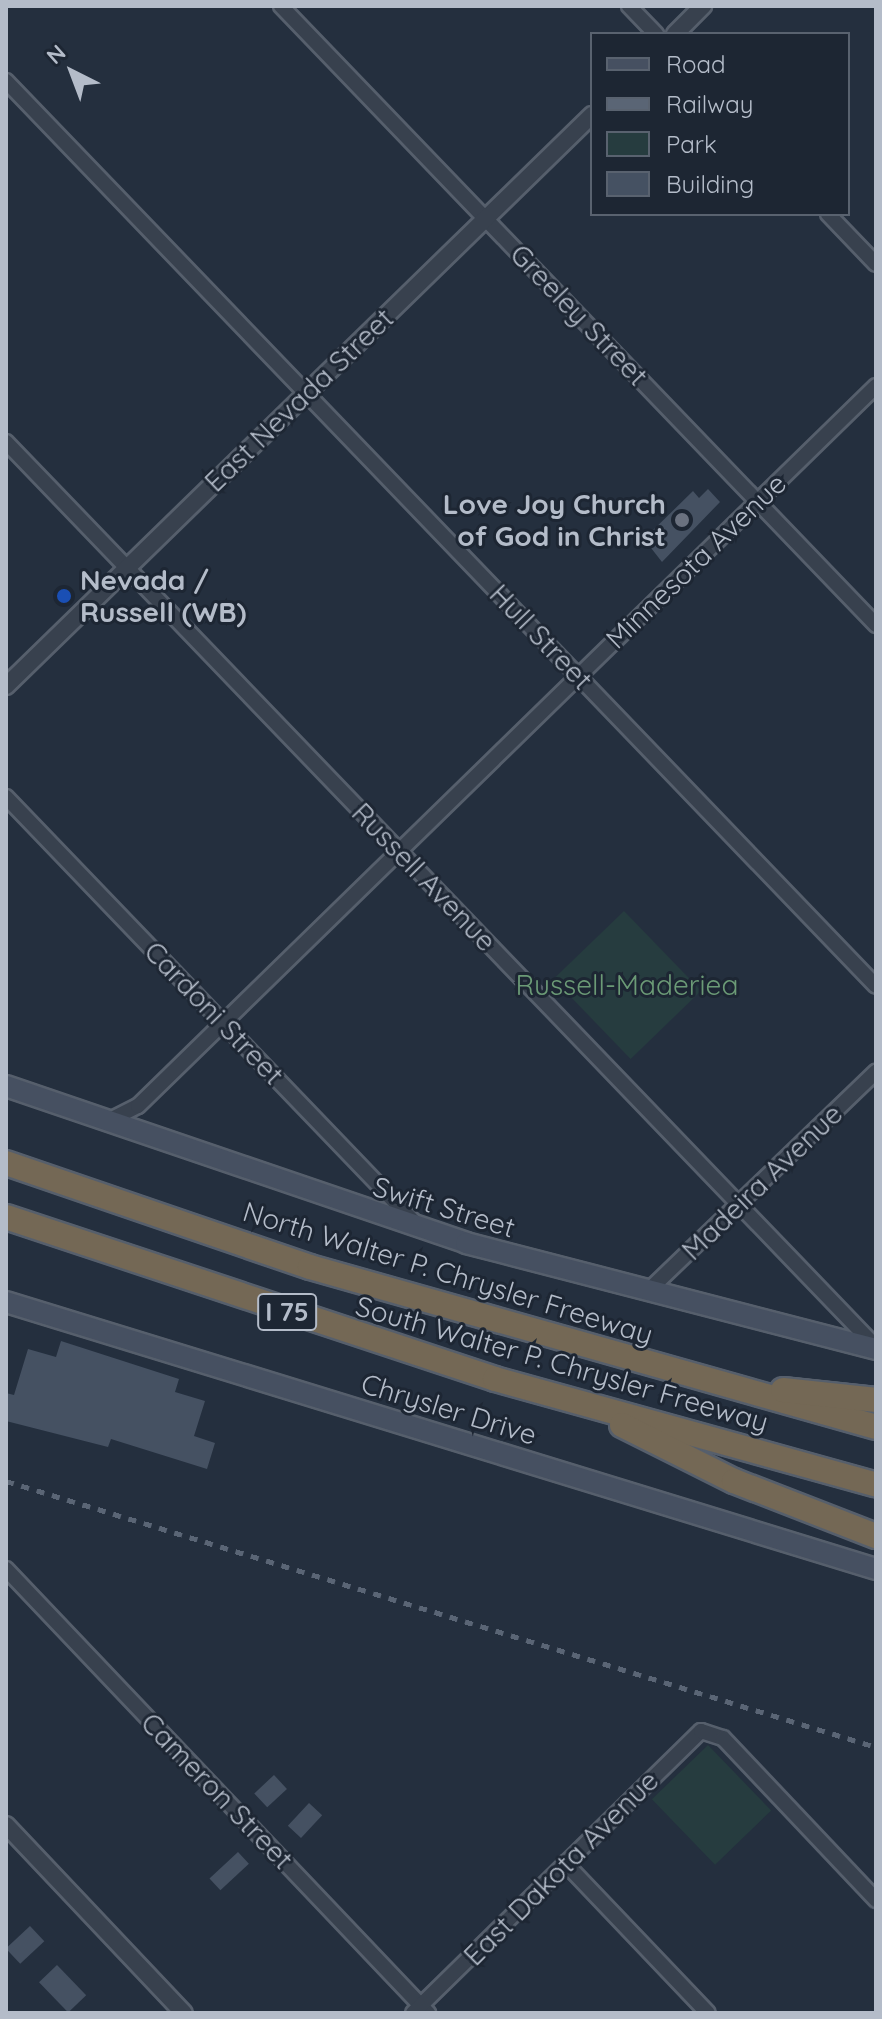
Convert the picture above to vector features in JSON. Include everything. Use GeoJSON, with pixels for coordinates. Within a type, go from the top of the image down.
{"type":"FeatureCollection","features":[{"type":"Feature","properties":{"kind":"highway","name":"North Walter P. Chrysler Freeway"},"geometry":{"type":"LineString","coordinates":[[6,1163],[310,1267],[876,1427]]}},
{"type":"Feature","properties":{"kind":"highway","name":"South Walter P. Chrysler Freeway"},"geometry":{"type":"LineString","coordinates":[[6,1217],[570,1399],[876,1485]]}},
{"type":"Feature","properties":{"kind":"highway"},"geometry":{"type":"LineString","coordinates":[[713,1382],[876,1400]]}},
{"type":"Feature","properties":{"kind":"highway"},"geometry":{"type":"LineString","coordinates":[[570,1399],[734,1481],[876,1536]]}},
{"type":"Feature","properties":{"kind":"main road","name":"Swift Street"},"geometry":{"type":"LineString","coordinates":[[6,1086],[422,1230],[647,1292],[876,1348]]}},
{"type":"Feature","properties":{"kind":"main road","name":"Chrysler Drive"},"geometry":{"type":"LineString","coordinates":[[6,1302],[876,1569]]}},
{"type":"Feature","properties":{"kind":"street","name":"Greeley Street"},"geometry":{"type":"LineString","coordinates":[[281,6],[876,625]]}},
{"type":"Feature","properties":{"kind":"street"},"geometry":{"type":"LineString","coordinates":[[629,6],[654,32]]}},
{"type":"Feature","properties":{"kind":"street"},"geometry":{"type":"LineString","coordinates":[[677,32],[703,6]]}},
{"type":"Feature","properties":{"kind":"street","name":"Hull Street"},"geometry":{"type":"LineString","coordinates":[[6,81],[876,986]]}},
{"type":"Feature","properties":{"kind":"street","name":"East Nevada Street"},"geometry":{"type":"LineString","coordinates":[[6,686],[590,117]]}},
{"type":"Feature","properties":{"kind":"street"},"geometry":{"type":"LineString","coordinates":[[830,216],[876,264]]}},
{"type":"Feature","properties":{"kind":"street","name":"Minnesota Avenue"},"geometry":{"type":"LineString","coordinates":[[99,1120],[124,1117],[138,1106],[876,386]]}},
{"type":"Feature","properties":{"kind":"street","name":"Russell Avenue"},"geometry":{"type":"LineString","coordinates":[[6,442],[876,1348]]}},
{"type":"Feature","properties":{"kind":"street","name":"Cardoni Street"},"geometry":{"type":"LineString","coordinates":[[6,797],[422,1230]]}},
{"type":"Feature","properties":{"kind":"street","name":"Madeira Avenue"},"geometry":{"type":"LineString","coordinates":[[647,1292],[876,1072]]}},
{"type":"Feature","properties":{"kind":"street","name":"Minnesota Avenue"},"geometry":{"type":"LineString","coordinates":[[127,1129],[138,1106]]}},
{"type":"Feature","properties":{"kind":"street","name":"Cameron Street"},"geometry":{"type":"LineString","coordinates":[[6,1569],[421,2010]]}},
{"type":"Feature","properties":{"kind":"street","name":"East Dakota Avenue"},"geometry":{"type":"LineString","coordinates":[[421,2010],[696,1734],[712,1730],[876,1900]]}},
{"type":"Feature","properties":{"kind":"street"},"geometry":{"type":"LineString","coordinates":[[6,1825],[184,2013]]}},
{"type":"Feature","properties":{"kind":"street"},"geometry":{"type":"LineString","coordinates":[[565,1863],[708,2013]]}},
{"type":"Feature","properties":{"kind":"green space","name":"Russell-Maderiea"},"geometry":{"type":"Polygon","coordinates":[[[624,911],[701,991],[631,1059],[554,979],[624,911]]]}},
{"type":"Feature","properties":{"kind":"green space"},"geometry":{"type":"Polygon","coordinates":[[[708,1745],[771,1810],[715,1865],[652,1799],[708,1745]]]}},
{"type":"Feature","properties":{"kind":"building","name":"Love Joy Church of God in Christ"},"geometry":{"type":"Polygon","coordinates":[[[708,489],[720,502],[662,562],[644,539],[693,491],[699,498],[708,489]]]}},
{"type":"Feature","properties":{"kind":"building"},"geometry":{"type":"Polygon","coordinates":[[[61,1341],[179,1379],[175,1392],[205,1401],[194,1436],[215,1443],[207,1469],[111,1439],[108,1447],[6,1421],[6,1393],[14,1395],[28,1349],[56,1357],[61,1341]]]}},
{"type":"Feature","properties":{"kind":"building"},"geometry":{"type":"Polygon","coordinates":[[[274,1775],[287,1789],[267,1807],[254,1793],[274,1775]]]}},
{"type":"Feature","properties":{"kind":"building"},"geometry":{"type":"Polygon","coordinates":[[[309,1803],[322,1815],[301,1838],[288,1826],[309,1803]]]}},
{"type":"Feature","properties":{"kind":"building"},"geometry":{"type":"Polygon","coordinates":[[[238,1852],[249,1864],[220,1890],[209,1879],[238,1852]]]}},
{"type":"Feature","properties":{"kind":"building"},"geometry":{"type":"Polygon","coordinates":[[[30,1926],[44,1941],[20,1964],[6,1948],[30,1926]]]}},
{"type":"Feature","properties":{"kind":"building"},"geometry":{"type":"Polygon","coordinates":[[[57,1965],[86,1995],[68,2013],[39,1982],[57,1965]]]}},
{"type":"Feature","properties":{"kind":"railway"},"geometry":{"type":"LineString","coordinates":[[6,1481],[876,1747]]}},
{"type":"Feature","properties":{"kind":"place","name":"Love Joy Church of God in Christ"},"geometry":{"type":"Point","coordinates":[682,520]}},
{"type":"Feature","properties":{"kind":"place","name":"Nevada / Russell (WB)"},"geometry":{"type":"Point","coordinates":[64,596]}}]}
